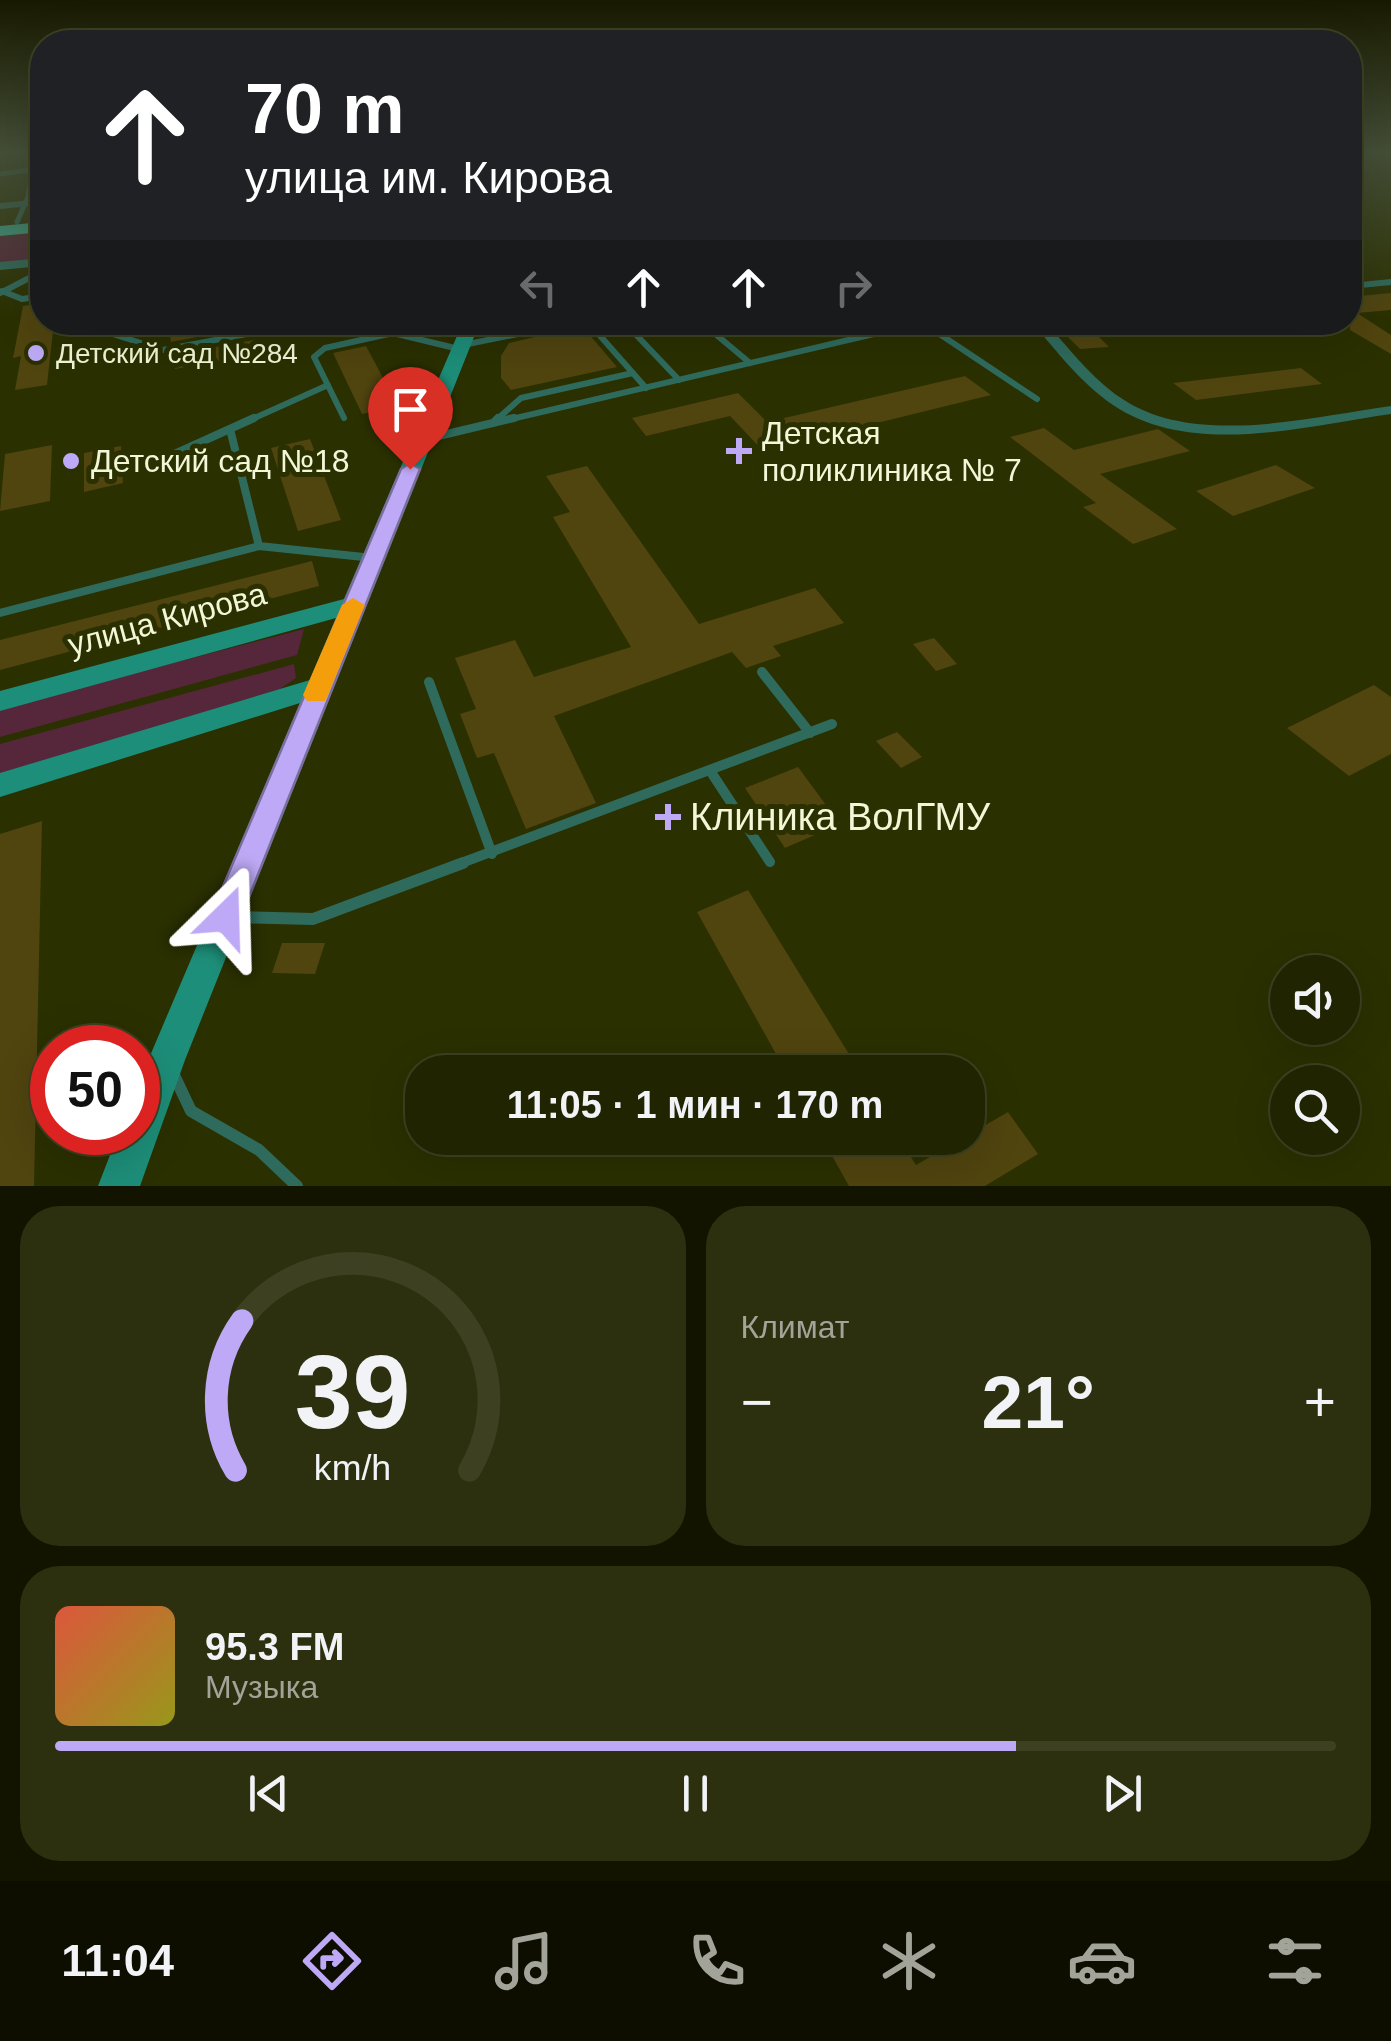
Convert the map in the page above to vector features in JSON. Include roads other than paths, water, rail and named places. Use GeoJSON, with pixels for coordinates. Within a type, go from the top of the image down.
{"type":"FeatureCollection","features":[{"type":"Feature","properties":{"kind":"main road"},"geometry":{"type":"LineString","coordinates":[[119,1186],[166,1060],[467,335]]}},
{"type":"Feature","properties":{"kind":"main road","name":"улица Кирова"},"geometry":{"type":"LineString","coordinates":[[0,701],[353,605]]}},
{"type":"Feature","properties":{"kind":"main road"},"geometry":{"type":"LineString","coordinates":[[0,785],[319,687]]}},
{"type":"Feature","properties":{"kind":"street"},"geometry":{"type":"LineString","coordinates":[[0,266],[30,267]]}},
{"type":"Feature","properties":{"kind":"street"},"geometry":{"type":"LineString","coordinates":[[1362,285],[1391,282]]}},
{"type":"Feature","properties":{"kind":"street"},"geometry":{"type":"LineString","coordinates":[[1051,335],[1116,402],[1172,428],[1202,430],[1391,410]]}},
{"type":"Feature","properties":{"kind":"lane"},"geometry":{"type":"LineString","coordinates":[[6,225],[25,207]]}},
{"type":"Feature","properties":{"kind":"lane"},"geometry":{"type":"LineString","coordinates":[[1,292],[30,274]]}},
{"type":"Feature","properties":{"kind":"lane"},"geometry":{"type":"LineString","coordinates":[[1,292],[30,299]]}},
{"type":"Feature","properties":{"kind":"lane"},"geometry":{"type":"LineString","coordinates":[[116,335],[163,350],[242,335]]}},
{"type":"Feature","properties":{"kind":"lane"},"geometry":{"type":"LineString","coordinates":[[344,418],[314,357],[325,348],[389,335]]}},
{"type":"Feature","properties":{"kind":"lane"},"geometry":{"type":"LineString","coordinates":[[399,335],[462,347],[517,335]]}},
{"type":"Feature","properties":{"kind":"lane"},"geometry":{"type":"LineString","coordinates":[[600,335],[646,388]]}},
{"type":"Feature","properties":{"kind":"lane"},"geometry":{"type":"LineString","coordinates":[[636,335],[679,380]]}},
{"type":"Feature","properties":{"kind":"lane"},"geometry":{"type":"LineString","coordinates":[[716,335],[750,363]]}},
{"type":"Feature","properties":{"kind":"lane"},"geometry":{"type":"LineString","coordinates":[[423,440],[871,335]]}},
{"type":"Feature","properties":{"kind":"lane"},"geometry":{"type":"LineString","coordinates":[[941,335],[1037,399]]}},
{"type":"Feature","properties":{"kind":"lane"},"geometry":{"type":"LineString","coordinates":[[493,423],[521,398],[634,374]]}},
{"type":"Feature","properties":{"kind":"lane"},"geometry":{"type":"LineString","coordinates":[[148,466],[328,385]]}},
{"type":"Feature","properties":{"kind":"lane"},"geometry":{"type":"LineString","coordinates":[[230,429],[259,546]]}},
{"type":"Feature","properties":{"kind":"lane"},"geometry":{"type":"LineString","coordinates":[[0,613],[259,546],[373,558]]}},
{"type":"Feature","properties":{"kind":"lane"},"geometry":{"type":"LineString","coordinates":[[762,672],[810,733]]}},
{"type":"Feature","properties":{"kind":"lane"},"geometry":{"type":"LineString","coordinates":[[429,682],[492,854]]}},
{"type":"Feature","properties":{"kind":"lane"},"geometry":{"type":"LineString","coordinates":[[226,917],[312,919],[832,724]]}},
{"type":"Feature","properties":{"kind":"lane"},"geometry":{"type":"LineString","coordinates":[[711,772],[770,862]]}},
{"type":"Feature","properties":{"kind":"lane"},"geometry":{"type":"LineString","coordinates":[[166,1060],[191,1111],[259,1150],[297,1186]]}},
{"type":"Feature","properties":{"kind":"place","name":"Детский сад №284"},"geometry":{"type":"Point","coordinates":[36,353]}},
{"type":"Feature","properties":{"kind":"place","name":"Детская поликлиника № 7"},"geometry":{"type":"Point","coordinates":[739,451]}},
{"type":"Feature","properties":{"kind":"place","name":"Детский сад №18"},"geometry":{"type":"Point","coordinates":[71,461]}},
{"type":"Feature","properties":{"kind":"place","name":"Клиника ВолГМУ"},"geometry":{"type":"Point","coordinates":[668,817]}}]}
